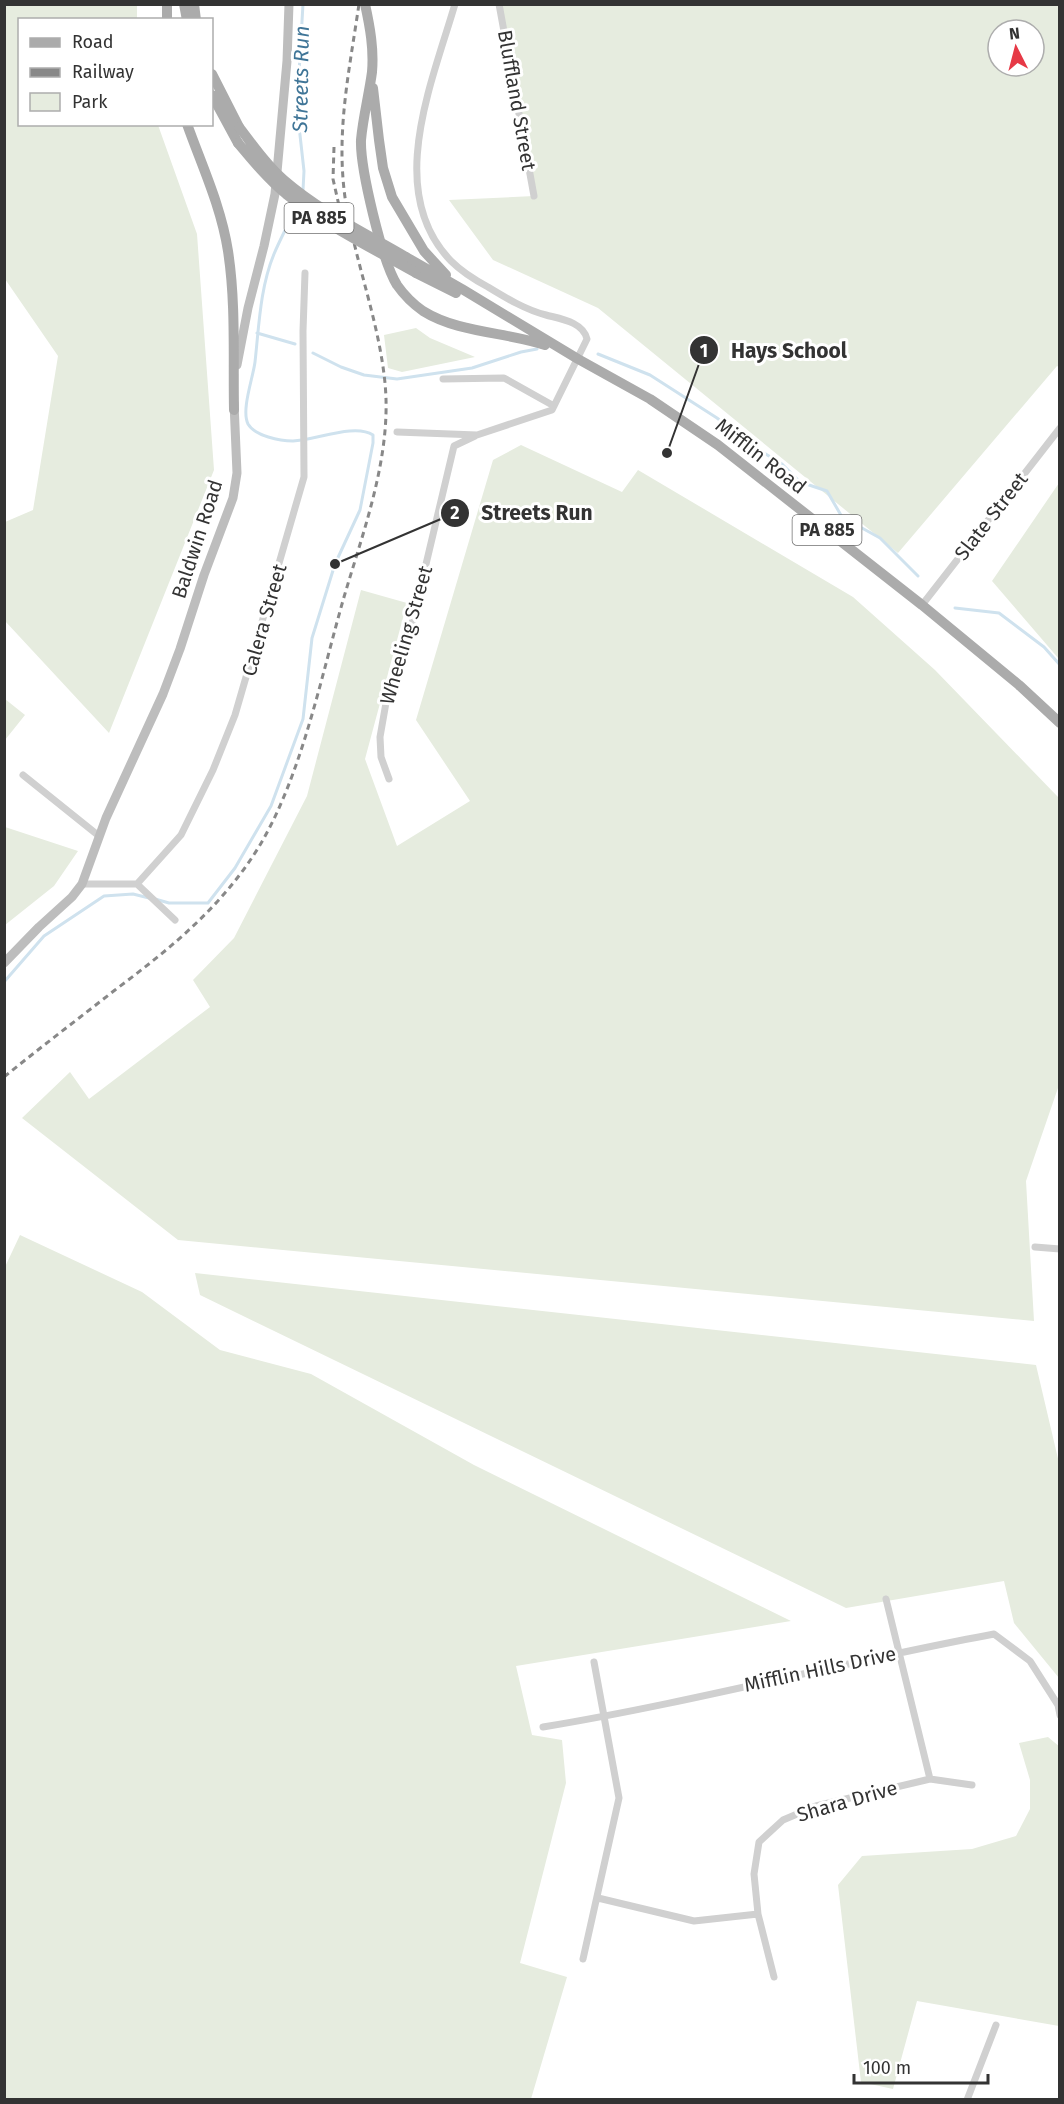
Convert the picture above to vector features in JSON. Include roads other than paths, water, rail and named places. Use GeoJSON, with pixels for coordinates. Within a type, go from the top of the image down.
{"type":"FeatureCollection","features":[{"type":"Feature","properties":{"kind":"main road","name":"Baldwin Road"},"geometry":{"type":"LineString","coordinates":[[4,963],[72,897],[82,884],[99,836],[164,694],[233,498],[237,473],[235,377],[248,308],[275,194],[287,61],[289,4]]}},
{"type":"Feature","properties":{"kind":"main road"},"geometry":{"type":"LineString","coordinates":[[365,4],[371,30],[372,72],[380,149],[392,197],[424,251],[442,272],[462,289]]}},
{"type":"Feature","properties":{"kind":"main road"},"geometry":{"type":"LineString","coordinates":[[372,72],[361,141],[363,164],[380,236],[390,271],[397,285],[408,299],[423,311],[442,320],[522,338],[565,352]]}},
{"type":"Feature","properties":{"kind":"main road","name":"Mifflin Road"},"geometry":{"type":"LineString","coordinates":[[213,76],[239,126],[271,168],[284,180],[330,213],[565,352],[650,399],[718,444],[922,605],[1019,685],[1059,723]]}},
{"type":"Feature","properties":{"kind":"main road","name":"Mifflin Road"},"geometry":{"type":"LineString","coordinates":[[213,97],[238,143],[276,185],[314,215],[416,273],[534,333]]}},
{"type":"Feature","properties":{"kind":"main road"},"geometry":{"type":"LineString","coordinates":[[188,126],[211,186],[228,249],[233,325],[234,410]]}},
{"type":"Feature","properties":{"kind":"street"},"geometry":{"type":"LineString","coordinates":[[397,432],[477,435],[552,410],[586,339],[585,332],[579,326],[538,313],[470,277],[452,262],[435,242],[426,222],[417,191],[417,160],[422,117],[455,4]]}},
{"type":"Feature","properties":{"kind":"street","name":"Bluffland Street"},"geometry":{"type":"LineString","coordinates":[[499,4],[534,196]]}},
{"type":"Feature","properties":{"kind":"street","name":"Calera Street"},"geometry":{"type":"LineString","coordinates":[[137,884],[181,835],[213,770],[235,715],[304,477],[305,273]]}},
{"type":"Feature","properties":{"kind":"street"},"geometry":{"type":"LineString","coordinates":[[443,379],[504,378],[555,406]]}},
{"type":"Feature","properties":{"kind":"street","name":"Slate Street"},"geometry":{"type":"LineString","coordinates":[[922,605],[1059,428]]}},
{"type":"Feature","properties":{"kind":"street","name":"Wheeling Street"},"geometry":{"type":"LineString","coordinates":[[389,779],[381,757],[380,737],[387,697],[404,657],[454,446],[477,435]]}},
{"type":"Feature","properties":{"kind":"street"},"geometry":{"type":"LineString","coordinates":[[23,775],[99,836]]}},
{"type":"Feature","properties":{"kind":"street"},"geometry":{"type":"LineString","coordinates":[[82,884],[137,884],[175,920]]}},
{"type":"Feature","properties":{"kind":"street"},"geometry":{"type":"LineString","coordinates":[[1035,1247],[1059,1249]]}},
{"type":"Feature","properties":{"kind":"street"},"geometry":{"type":"LineString","coordinates":[[886,1599],[930,1779]]}},
{"type":"Feature","properties":{"kind":"street","name":"Mifflin Hills Drive"},"geometry":{"type":"LineString","coordinates":[[543,1727],[605,1717],[898,1652],[994,1634],[1030,1662],[1058,1705],[1059,1715]]}},
{"type":"Feature","properties":{"kind":"street"},"geometry":{"type":"LineString","coordinates":[[583,1959],[619,1798],[594,1662]]}},
{"type":"Feature","properties":{"kind":"street","name":"Shara Drive"},"geometry":{"type":"LineString","coordinates":[[774,1977],[758,1914],[754,1874],[759,1842],[783,1820],[816,1806],[930,1779],[972,1785]]}},
{"type":"Feature","properties":{"kind":"street"},"geometry":{"type":"LineString","coordinates":[[598,1898],[694,1920],[758,1914]]}},
{"type":"Feature","properties":{"kind":"street"},"geometry":{"type":"LineString","coordinates":[[967,2100],[996,2025]]}},
{"type":"Feature","properties":{"kind":"waterway","name":"Streets Run"},"geometry":{"type":"LineString","coordinates":[[303,4],[297,108],[304,171],[303,190]]}},
{"type":"Feature","properties":{"kind":"waterway","name":"Streets Run"},"geometry":{"type":"LineString","coordinates":[[155,899],[169,903],[208,903],[235,868],[271,806],[303,719],[312,638],[335,564],[360,510],[373,435],[346,431],[302,440],[281,440],[256,432],[248,424],[246,418],[261,307],[269,267],[297,204]]}},
{"type":"Feature","properties":{"kind":"waterway"},"geometry":{"type":"LineString","coordinates":[[257,333],[295,344]]}},
{"type":"Feature","properties":{"kind":"waterway"},"geometry":{"type":"LineString","coordinates":[[313,353],[364,375],[397,379],[472,368],[537,349]]}},
{"type":"Feature","properties":{"kind":"waterway"},"geometry":{"type":"LineString","coordinates":[[598,354],[650,375],[717,418],[754,447],[782,464],[800,482],[827,491],[842,517],[880,538],[918,576]]}},
{"type":"Feature","properties":{"kind":"waterway"},"geometry":{"type":"LineString","coordinates":[[955,608],[999,613],[1044,647],[1060,665]]}},
{"type":"Feature","properties":{"kind":"waterway","name":"Streets Run"},"geometry":{"type":"LineString","coordinates":[[4,982],[44,936],[104,896],[133,894],[149,898]]}},
{"type":"Feature","properties":{"kind":"railway"},"geometry":{"type":"LineString","coordinates":[[4,1077],[176,942],[213,907],[260,845],[288,788],[299,756],[375,492],[384,437],[386,410],[382,360],[350,226],[343,178],[345,104],[359,4]]}},
{"type":"Feature","properties":{"kind":"railway"},"geometry":{"type":"LineString","coordinates":[[334,147],[333,179],[340,210]]}},
{"type":"Feature","properties":{"kind":"place","name":"Hays School"},"geometry":{"type":"Point","coordinates":[667,453]}},
{"type":"Feature","properties":{"kind":"place","name":"Streets Run"},"geometry":{"type":"Point","coordinates":[335,564]}}]}
